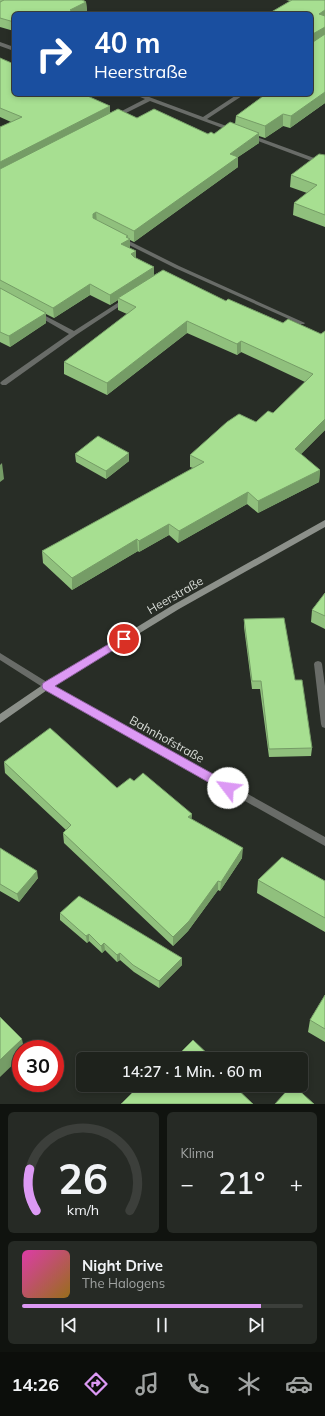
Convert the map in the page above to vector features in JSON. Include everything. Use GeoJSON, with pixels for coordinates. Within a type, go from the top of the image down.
{"type":"FeatureCollection","features":[{"type":"Feature","properties":{"kind":"main road","name":"Heerstraße"},"geometry":{"type":"LineString","coordinates":[[0,719],[47,686],[176,607],[325,523]]}},
{"type":"Feature","properties":{"kind":"street"},"geometry":{"type":"LineString","coordinates":[[0,44],[12,48]]}},
{"type":"Feature","properties":{"kind":"street"},"geometry":{"type":"LineString","coordinates":[[142,96],[239,132]]}},
{"type":"Feature","properties":{"kind":"street"},"geometry":{"type":"LineString","coordinates":[[203,119],[239,96]]}},
{"type":"Feature","properties":{"kind":"street"},"geometry":{"type":"LineString","coordinates":[[107,120],[150,99]]}},
{"type":"Feature","properties":{"kind":"street"},"geometry":{"type":"LineString","coordinates":[[246,135],[325,164]]}},
{"type":"Feature","properties":{"kind":"street"},"geometry":{"type":"LineString","coordinates":[[116,236],[176,267],[302,323]]}},
{"type":"Feature","properties":{"kind":"street"},"geometry":{"type":"LineString","coordinates":[[170,271],[176,267]]}},
{"type":"Feature","properties":{"kind":"street"},"geometry":{"type":"LineString","coordinates":[[4,383],[132,296]]}},
{"type":"Feature","properties":{"kind":"street"},"geometry":{"type":"LineString","coordinates":[[34,312],[74,334]]}},
{"type":"Feature","properties":{"kind":"street","name":"Bahnhofstraße"},"geometry":{"type":"LineString","coordinates":[[0,656],[47,686],[324,839]]}},
{"type":"Feature","properties":{"kind":"street"},"geometry":{"type":"LineString","coordinates":[[318,664],[325,724]]}},
{"type":"Feature","properties":{"kind":"building"},"geometry":{"type":"Polygon","coordinates":[[[4,0],[82,0],[86,2],[70,10],[76,12],[12,12],[12,21],[0,18],[0,2],[4,0]]]}},
{"type":"Feature","properties":{"kind":"building"},"geometry":{"type":"Polygon","coordinates":[[[292,0],[325,0],[325,10],[319,14],[325,16],[325,27],[313,34],[313,12],[271,12],[292,0]]]}},
{"type":"Feature","properties":{"kind":"building"},"geometry":{"type":"Polygon","coordinates":[[[325,34],[325,92],[291,116],[283,114],[265,126],[236,116],[263,96],[313,96],[313,42],[325,34]]]}},
{"type":"Feature","properties":{"kind":"building"},"geometry":{"type":"Polygon","coordinates":[[[0,58],[12,63],[12,96],[88,96],[110,106],[0,162],[0,127],[22,117],[0,108],[0,58]]]}},
{"type":"Feature","properties":{"kind":"building"},"geometry":{"type":"Polygon","coordinates":[[[118,109],[137,118],[154,109],[208,134],[211,132],[214,134],[230,122],[259,133],[230,154],[238,157],[134,231],[96,212],[93,214],[93,218],[128,236],[126,237],[130,239],[121,244],[136,251],[131,254],[134,257],[154,267],[110,295],[90,284],[53,308],[0,280],[0,169],[118,109]]]}},
{"type":"Feature","properties":{"kind":"building"},"geometry":{"type":"Polygon","coordinates":[[[319,154],[325,155],[325,215],[294,203],[317,185],[291,175],[319,154]]]}},
{"type":"Feature","properties":{"kind":"building"},"geometry":{"type":"Polygon","coordinates":[[[163,270],[226,301],[228,299],[283,323],[288,319],[321,334],[325,331],[325,419],[295,449],[320,470],[258,501],[248,492],[179,531],[169,524],[139,541],[137,539],[72,578],[42,551],[204,462],[190,455],[227,422],[239,414],[256,422],[268,411],[273,413],[313,374],[241,341],[237,344],[187,321],[107,383],[64,362],[136,307],[118,298],[163,270]]]}},
{"type":"Feature","properties":{"kind":"building"},"geometry":{"type":"Polygon","coordinates":[[[0,288],[46,313],[9,336],[0,332],[0,288]]]}},
{"type":"Feature","properties":{"kind":"building"},"geometry":{"type":"Polygon","coordinates":[[[98,436],[129,453],[106,471],[75,454],[98,436]]]}},
{"type":"Feature","properties":{"kind":"building"},"geometry":{"type":"Polygon","coordinates":[[[325,593],[325,616],[312,610],[325,593]]]}},
{"type":"Feature","properties":{"kind":"building"},"geometry":{"type":"Polygon","coordinates":[[[284,618],[295,680],[302,680],[312,748],[269,749],[261,681],[252,681],[244,619],[284,618]]]}},
{"type":"Feature","properties":{"kind":"building"},"geometry":{"type":"Polygon","coordinates":[[[50,728],[117,788],[130,778],[134,781],[143,773],[192,814],[188,817],[243,848],[221,882],[218,881],[189,921],[173,937],[63,833],[71,825],[4,762],[50,728]]]}},
{"type":"Feature","properties":{"kind":"building"},"geometry":{"type":"Polygon","coordinates":[[[0,848],[37,871],[17,894],[0,884],[0,848]]]}},
{"type":"Feature","properties":{"kind":"building"},"geometry":{"type":"Polygon","coordinates":[[[282,857],[325,881],[325,918],[258,880],[282,857]]]}},
{"type":"Feature","properties":{"kind":"building"},"geometry":{"type":"Polygon","coordinates":[[[79,896],[182,958],[159,981],[133,965],[120,953],[117,955],[104,943],[101,946],[89,934],[86,936],[60,913],[79,896]]]}},
{"type":"Feature","properties":{"kind":"building"},"geometry":{"type":"Polygon","coordinates":[[[325,995],[325,1029],[310,1020],[325,995]]]}},
{"type":"Feature","properties":{"kind":"building"},"geometry":{"type":"Polygon","coordinates":[[[0,1017],[22,1039],[12,1040],[12,1049],[0,1060],[0,1017]]]}},
{"type":"Feature","properties":{"kind":"building"},"geometry":{"type":"Polygon","coordinates":[[[193,1040],[206,1052],[181,1052],[193,1040]]]}},
{"type":"Feature","properties":{"kind":"building"},"geometry":{"type":"Polygon","coordinates":[[[133,1092],[240,1092],[253,1104],[121,1104],[133,1092]]]}},
{"type":"Feature","properties":{"kind":"building"},"geometry":{"type":"Polygon","coordinates":[[[286,1092],[301,1092],[314,1104],[275,1104],[286,1092]]]}},
{"type":"Feature","properties":{"kind":"route"},"geometry":{"type":"LineString","coordinates":[[124,639],[47,686],[228,788]]}}]}
